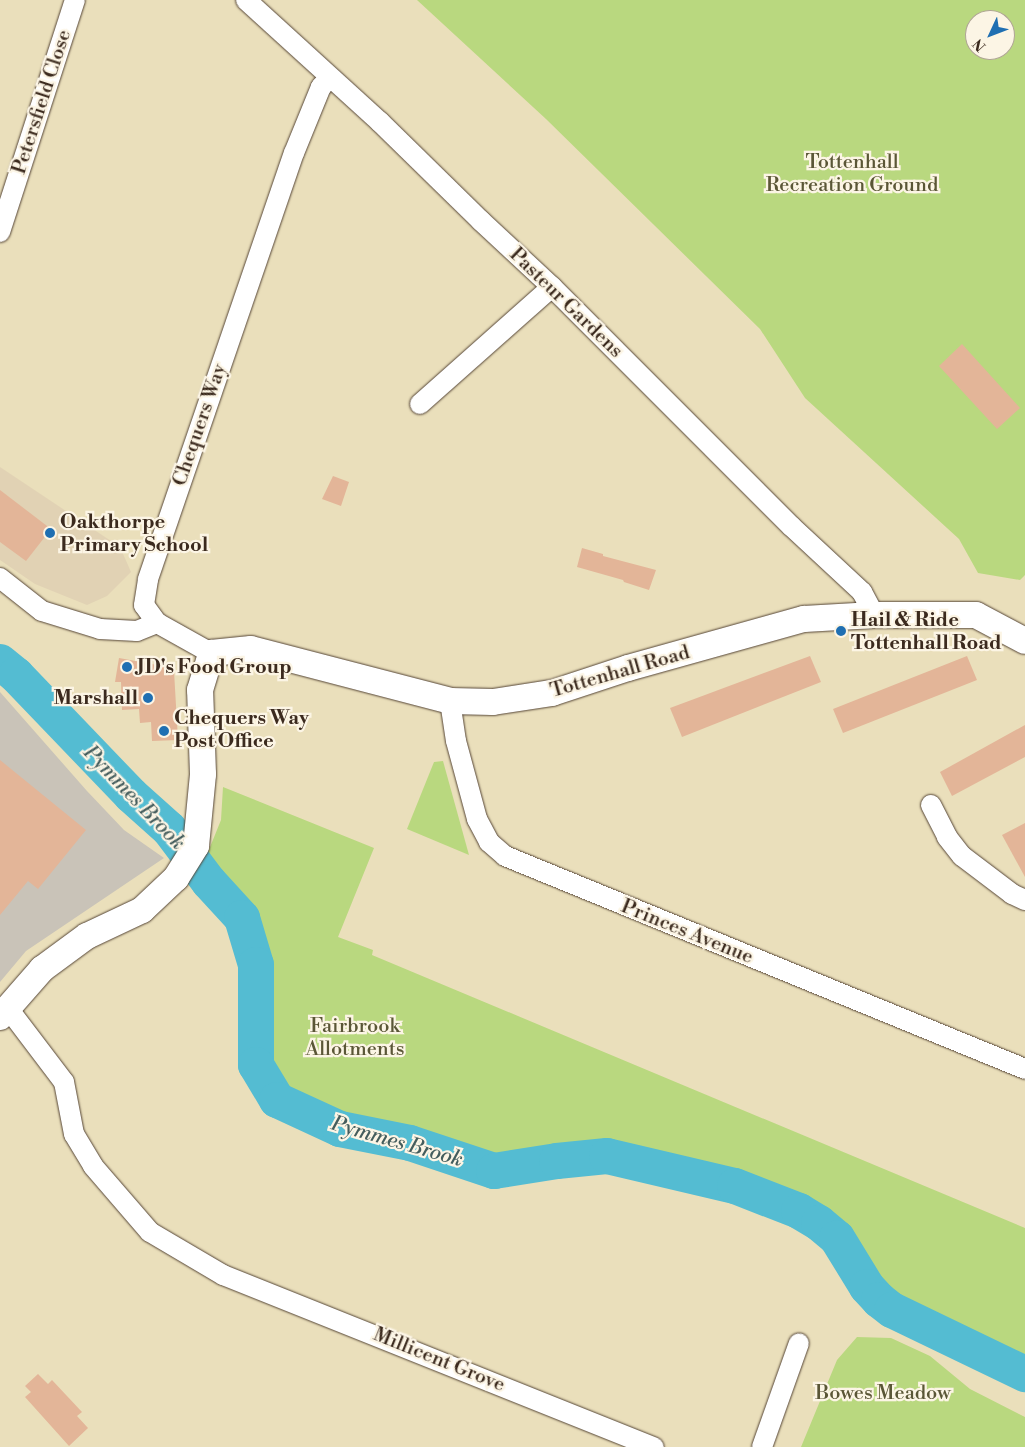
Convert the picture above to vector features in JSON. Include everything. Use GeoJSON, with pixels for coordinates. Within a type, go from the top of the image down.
{"type":"FeatureCollection","features":[{"type":"Feature","properties":{"kind":"street","name":"Petersfield Close"},"geometry":{"type":"LineString","coordinates":[[0,232],[75,0]]}},
{"type":"Feature","properties":{"kind":"street","name":"Pasteur Gardens"},"geometry":{"type":"LineString","coordinates":[[246,0],[330,76],[552,287],[791,526],[862,592],[874,615]]}},
{"type":"Feature","properties":{"kind":"street","name":"Chequers Way"},"geometry":{"type":"LineString","coordinates":[[211,653],[157,623],[144,605],[148,579],[294,153],[321,87],[330,76]]}},
{"type":"Feature","properties":{"kind":"street"},"geometry":{"type":"LineString","coordinates":[[420,404],[552,287]]}},
{"type":"Feature","properties":{"kind":"street"},"geometry":{"type":"LineString","coordinates":[[0,578],[42,611],[100,629],[137,631],[157,623]]}},
{"type":"Feature","properties":{"kind":"street","name":"Tottenhall Road"},"geometry":{"type":"LineString","coordinates":[[211,653],[251,649],[450,701],[493,702],[552,693],[628,668],[804,619],[874,615],[976,615],[1025,641]]}},
{"type":"Feature","properties":{"kind":"street"},"geometry":{"type":"LineString","coordinates":[[4,1012],[42,969],[87,936],[142,910],[176,878],[196,846],[203,774],[200,690],[211,653]]}},
{"type":"Feature","properties":{"kind":"street","name":"Princes Avenue"},"geometry":{"type":"LineString","coordinates":[[450,701],[456,741],[477,819],[489,842],[505,856],[1025,1069]]}},
{"type":"Feature","properties":{"kind":"street"},"geometry":{"type":"LineString","coordinates":[[931,805],[947,836],[962,856],[1012,894],[1025,900]]}},
{"type":"Feature","properties":{"kind":"street","name":"Millicent Grove"},"geometry":{"type":"LineString","coordinates":[[4,1012],[64,1082],[74,1134],[92,1166],[150,1232],[223,1275],[654,1447]]}},
{"type":"Feature","properties":{"kind":"street"},"geometry":{"type":"LineString","coordinates":[[762,1447],[799,1343]]}},
{"type":"Feature","properties":{"kind":"shaded area","name":"Oakthorpe Primary School"},"geometry":{"type":"Polygon","coordinates":[[[0,467],[120,547],[131,572],[107,596],[87,605],[35,584],[0,560],[0,467]]]}},
{"type":"Feature","properties":{"kind":"shaded area"},"geometry":{"type":"Polygon","coordinates":[[[0,692],[124,830],[164,858],[26,951],[0,982],[0,692]]]}},
{"type":"Feature","properties":{"kind":"green space","name":"Tottenhall Recreation Ground"},"geometry":{"type":"Polygon","coordinates":[[[417,0],[1025,0],[1025,575],[1020,580],[978,573],[959,539],[805,398],[760,329],[546,119],[417,0]]]}},
{"type":"Feature","properties":{"kind":"green space"},"geometry":{"type":"Polygon","coordinates":[[[443,761],[469,855],[407,829],[434,762],[443,761]]]}},
{"type":"Feature","properties":{"kind":"green space","name":"Fairbrook Allotments"},"geometry":{"type":"Polygon","coordinates":[[[223,787],[374,848],[338,937],[373,950],[372,955],[1025,1228],[1025,1363],[884,1294],[843,1232],[826,1216],[744,1180],[600,1147],[499,1163],[307,1113],[287,1099],[273,1082],[266,1065],[265,1044],[271,1011],[268,984],[260,952],[243,911],[206,857],[221,820],[223,787]]]}},
{"type":"Feature","properties":{"kind":"green space","name":"Bowes Meadow"},"geometry":{"type":"Polygon","coordinates":[[[857,1337],[891,1338],[930,1356],[970,1389],[1025,1417],[1025,1447],[801,1447],[837,1360],[857,1337]]]}},
{"type":"Feature","properties":{"kind":"building"},"geometry":{"type":"Polygon","coordinates":[[[962,344],[1020,408],[997,429],[939,366],[962,344]]]}},
{"type":"Feature","properties":{"kind":"building"},"geometry":{"type":"Polygon","coordinates":[[[333,476],[349,482],[341,506],[322,499],[333,476]]]}},
{"type":"Feature","properties":{"kind":"building"},"geometry":{"type":"Polygon","coordinates":[[[0,490],[51,529],[26,561],[0,542],[0,490]]]}},
{"type":"Feature","properties":{"kind":"building"},"geometry":{"type":"Polygon","coordinates":[[[582,548],[603,554],[603,556],[656,570],[649,590],[624,582],[623,580],[577,567],[582,548]]]}},
{"type":"Feature","properties":{"kind":"building"},"geometry":{"type":"Polygon","coordinates":[[[810,656],[821,682],[682,737],[670,708],[810,656]]]}},
{"type":"Feature","properties":{"kind":"building"},"geometry":{"type":"Polygon","coordinates":[[[967,656],[977,680],[843,733],[833,709],[967,656]]]}},
{"type":"Feature","properties":{"kind":"building"},"geometry":{"type":"Polygon","coordinates":[[[119,658],[168,667],[174,671],[178,740],[152,741],[151,722],[140,723],[139,709],[122,710],[121,682],[115,682],[119,658]]]}},
{"type":"Feature","properties":{"kind":"building"},"geometry":{"type":"Polygon","coordinates":[[[1025,725],[1025,757],[952,796],[940,772],[1025,725]]]}},
{"type":"Feature","properties":{"kind":"building"},"geometry":{"type":"Polygon","coordinates":[[[0,760],[86,830],[38,889],[28,881],[0,915],[0,760]]]}},
{"type":"Feature","properties":{"kind":"building"},"geometry":{"type":"Polygon","coordinates":[[[1025,823],[1025,877],[1002,835],[1025,823]]]}},
{"type":"Feature","properties":{"kind":"building"},"geometry":{"type":"Polygon","coordinates":[[[38,1374],[48,1384],[52,1380],[82,1412],[77,1416],[88,1428],[69,1446],[25,1397],[31,1392],[25,1386],[38,1374]]]}},
{"type":"Feature","properties":{"kind":"waterway","name":"Pymmes Brook"},"geometry":{"type":"LineString","coordinates":[[0,662],[16,675],[131,795],[169,829],[209,882],[242,918],[256,965],[256,1065],[277,1100],[340,1129],[410,1143],[494,1171],[557,1161],[607,1156],[735,1186],[799,1211],[819,1223],[837,1238],[867,1287],[892,1310],[1025,1374]]}},
{"type":"Feature","properties":{"kind":"place","name":"Oakthorpe Primary School"},"geometry":{"type":"Point","coordinates":[50,533]}},
{"type":"Feature","properties":{"kind":"place","name":"Hail & Ride Tottenhall Road"},"geometry":{"type":"Point","coordinates":[841,631]}},
{"type":"Feature","properties":{"kind":"place","name":"JD's Food Group"},"geometry":{"type":"Point","coordinates":[127,667]}},
{"type":"Feature","properties":{"kind":"place","name":"Marshall"},"geometry":{"type":"Point","coordinates":[148,698]}},
{"type":"Feature","properties":{"kind":"place","name":"Chequers Way Post Office"},"geometry":{"type":"Point","coordinates":[164,731]}}]}
